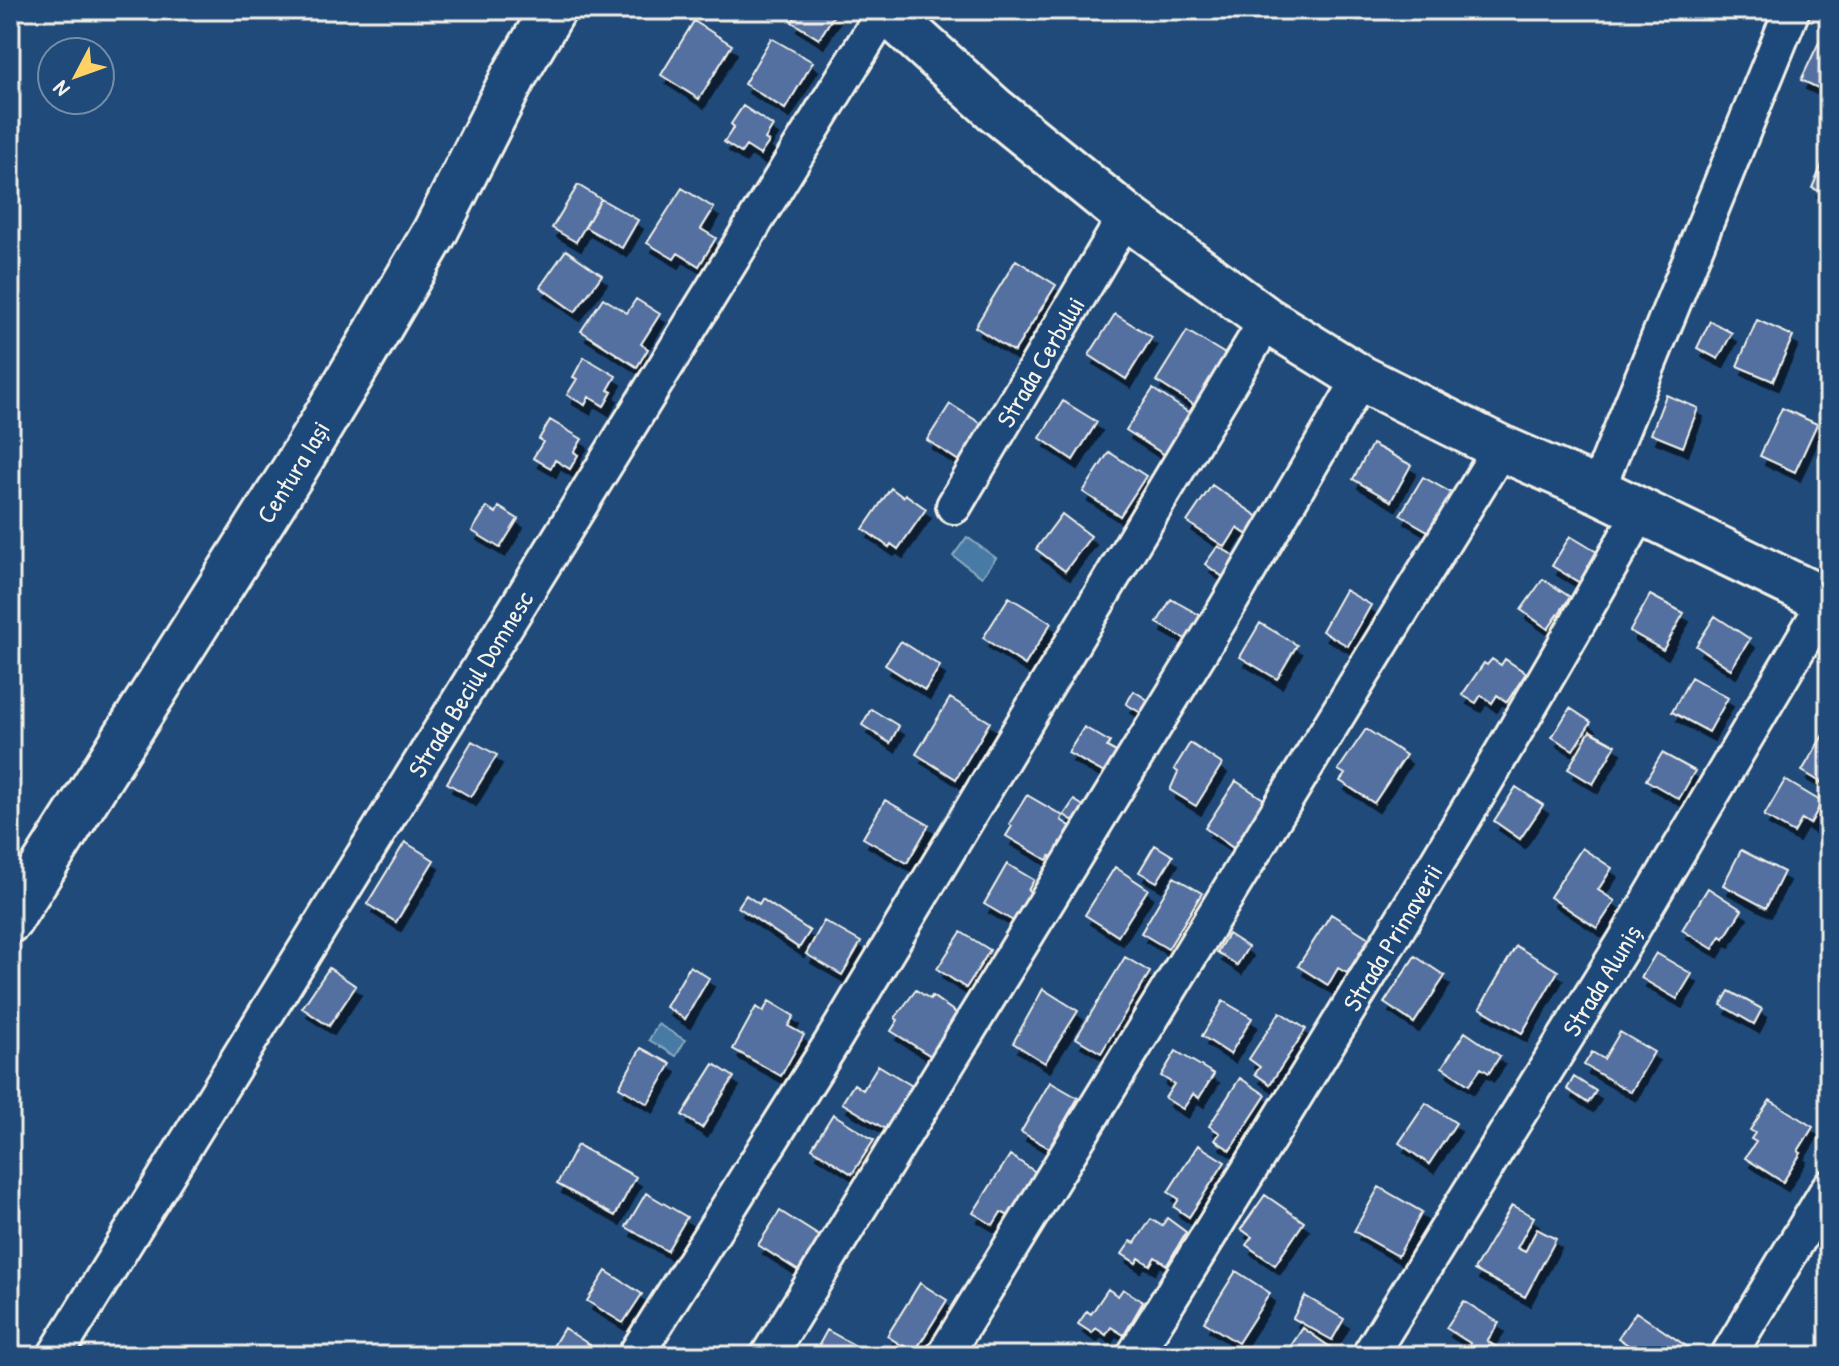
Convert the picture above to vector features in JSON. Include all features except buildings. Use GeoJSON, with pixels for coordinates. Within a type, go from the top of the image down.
{"type":"FeatureCollection","features":[{"type":"Feature","properties":{"kind":"main road","name":"Centura Iași"},"geometry":{"type":"LineString","coordinates":[[10,920],[358,365],[435,232],[514,76],[553,10]]}},
{"type":"Feature","properties":{"kind":"main road"},"geometry":{"type":"LineString","coordinates":[[886,11],[994,109],[1126,216],[1267,320],[1361,378],[1501,448],[1597,490],[1828,601]]}},
{"type":"Feature","properties":{"kind":"street"},"geometry":{"type":"LineString","coordinates":[[1597,490],[1792,10]]}},
{"type":"Feature","properties":{"kind":"street","name":"Strada Beciul Domnesc"},"geometry":{"type":"LineString","coordinates":[[55,1356],[886,11]]}},
{"type":"Feature","properties":{"kind":"street","name":"Strada Cerbului"},"geometry":{"type":"LineString","coordinates":[[954,506],[1126,216]]}},
{"type":"Feature","properties":{"kind":"street"},"geometry":{"type":"LineString","coordinates":[[635,1356],[831,1044],[1267,320]]}},
{"type":"Feature","properties":{"kind":"street"},"geometry":{"type":"LineString","coordinates":[[768,1356],[1221,617],[1361,378]]}},
{"type":"Feature","properties":{"kind":"street"},"geometry":{"type":"LineString","coordinates":[[944,1356],[1501,448]]}},
{"type":"Feature","properties":{"kind":"street","name":"Strada Primaverii"},"geometry":{"type":"LineString","coordinates":[[1134,1356],[1261,1152],[1493,766],[1641,511]]}},
{"type":"Feature","properties":{"kind":"street","name":"Strada Aluniș"},"geometry":{"type":"LineString","coordinates":[[1369,1356],[1615,956],[1828,601]]}},
{"type":"Feature","properties":{"kind":"street"},"geometry":{"type":"LineString","coordinates":[[1728,1356],[1829,1188]]}},
{"type":"Feature","properties":{"kind":"water"},"geometry":{"type":"Polygon","coordinates":[[[967,537],[996,558],[982,577],[953,556],[967,537]]]}},
{"type":"Feature","properties":{"kind":"water"},"geometry":{"type":"Polygon","coordinates":[[[658,1024],[685,1040],[676,1056],[649,1040],[658,1024]]]}}]}
